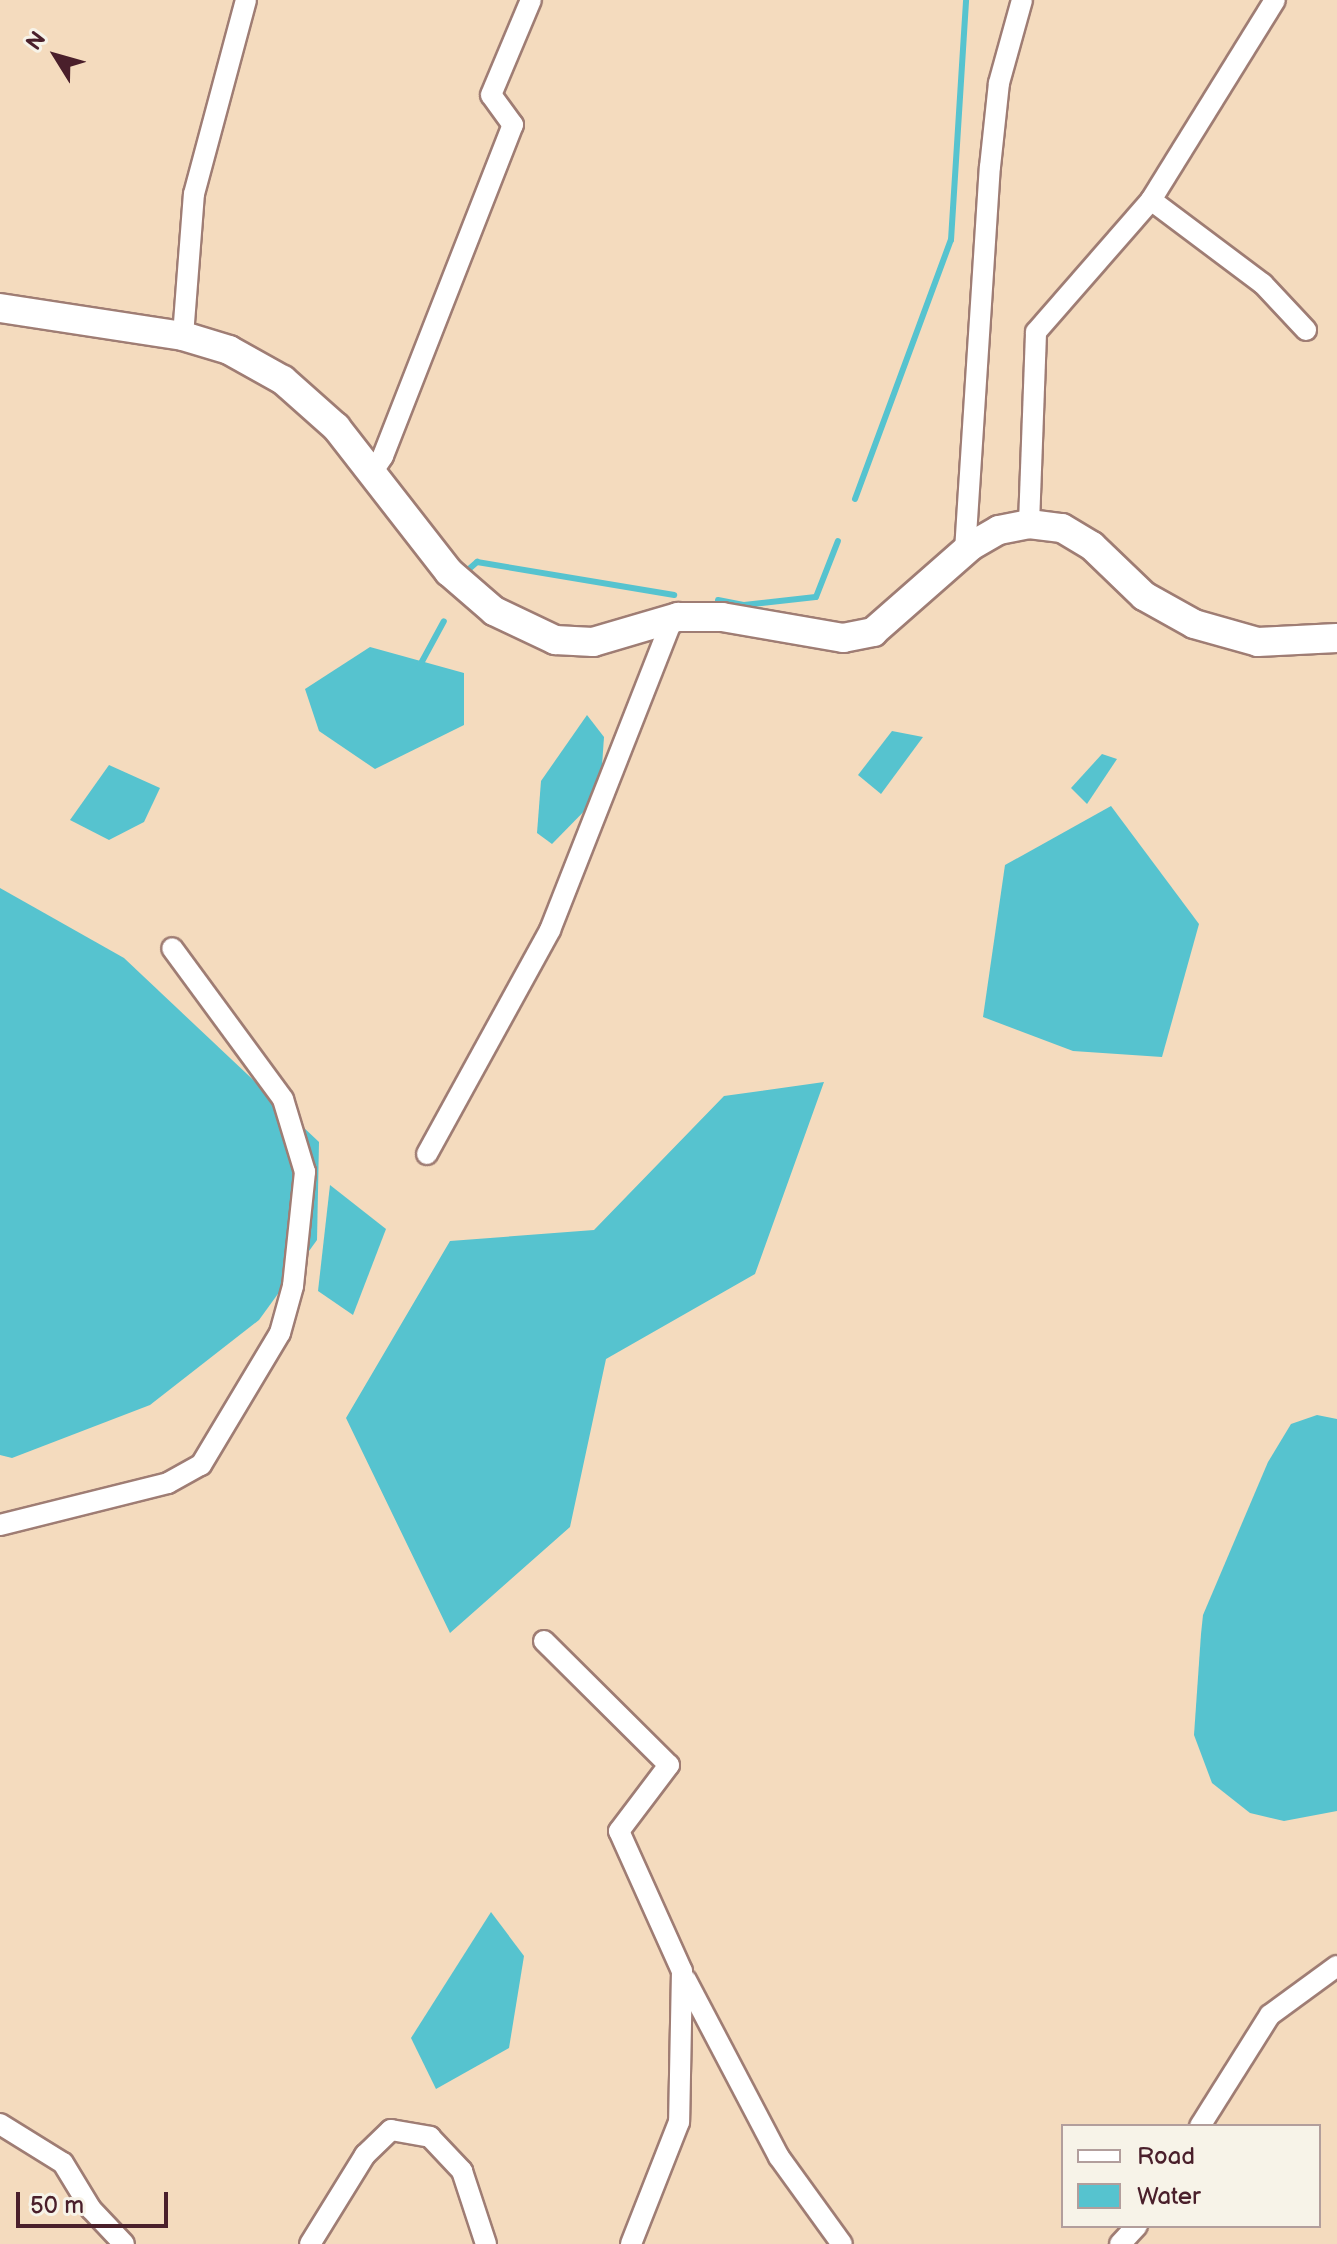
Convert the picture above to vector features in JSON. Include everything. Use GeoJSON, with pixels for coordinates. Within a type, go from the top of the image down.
{"type":"FeatureCollection","features":[{"type":"Feature","properties":{"kind":"street"},"geometry":{"type":"LineString","coordinates":[[183,336],[194,194],[246,0]]}},
{"type":"Feature","properties":{"kind":"street"},"geometry":{"type":"LineString","coordinates":[[373,471],[383,456],[513,125],[491,95],[531,0]]}},
{"type":"Feature","properties":{"kind":"street"},"geometry":{"type":"LineString","coordinates":[[965,551],[990,167],[999,83],[1022,0]]}},
{"type":"Feature","properties":{"kind":"street"},"geometry":{"type":"LineString","coordinates":[[1029,524],[1036,332],[1151,200],[1275,0]]}},
{"type":"Feature","properties":{"kind":"street"},"geometry":{"type":"LineString","coordinates":[[1151,200],[1263,284],[1306,330]]}},
{"type":"Feature","properties":{"kind":"street"},"geometry":{"type":"LineString","coordinates":[[0,308],[183,336],[229,350],[283,380],[336,427],[449,572],[494,611],[555,640],[593,642],[673,618],[722,617],[843,638],[873,632],[895,618],[965,551],[999,530],[1029,524],[1062,528],[1092,546],[1144,596],[1194,624],[1258,642],[1337,638]]}},
{"type":"Feature","properties":{"kind":"street"},"geometry":{"type":"LineString","coordinates":[[427,1154],[550,930],[673,618]]}},
{"type":"Feature","properties":{"kind":"street"},"geometry":{"type":"LineString","coordinates":[[0,1525],[168,1483],[201,1465],[280,1333],[293,1286],[305,1172],[283,1099],[172,948]]}},
{"type":"Feature","properties":{"kind":"street"},"geometry":{"type":"LineString","coordinates":[[544,1641],[669,1765],[619,1831],[697,2011],[779,2157],[842,2244]]}},
{"type":"Feature","properties":{"kind":"street"},"geometry":{"type":"LineString","coordinates":[[1201,2124],[1270,2015],[1337,1966]]}},
{"type":"Feature","properties":{"kind":"street"},"geometry":{"type":"LineString","coordinates":[[631,2244],[679,2122],[682,1971]]}},
{"type":"Feature","properties":{"kind":"street"},"geometry":{"type":"LineString","coordinates":[[0,2124],[63,2163],[91,2209],[124,2244]]}},
{"type":"Feature","properties":{"kind":"street"},"geometry":{"type":"LineString","coordinates":[[310,2244],[365,2155],[391,2130],[430,2137],[462,2171],[486,2244]]}},
{"type":"Feature","properties":{"kind":"street"},"geometry":{"type":"LineString","coordinates":[[1120,2244],[1135,2228]]}},
{"type":"Feature","properties":{"kind":"water"},"geometry":{"type":"Polygon","coordinates":[[[370,647],[464,673],[464,725],[375,769],[319,731],[305,689],[370,647]]]}},
{"type":"Feature","properties":{"kind":"water"},"geometry":{"type":"Polygon","coordinates":[[[587,715],[604,737],[600,795],[552,844],[537,833],[541,781],[587,715]]]}},
{"type":"Feature","properties":{"kind":"water"},"geometry":{"type":"Polygon","coordinates":[[[892,731],[923,737],[881,794],[858,775],[892,731]]]}},
{"type":"Feature","properties":{"kind":"water"},"geometry":{"type":"Polygon","coordinates":[[[1102,754],[1117,759],[1087,804],[1071,788],[1102,754]]]}},
{"type":"Feature","properties":{"kind":"water"},"geometry":{"type":"Polygon","coordinates":[[[109,765],[160,788],[144,822],[109,840],[70,820],[109,765]]]}},
{"type":"Feature","properties":{"kind":"water"},"geometry":{"type":"Polygon","coordinates":[[[1111,806],[1199,924],[1162,1057],[1073,1051],[983,1017],[1005,865],[1111,806]]]}},
{"type":"Feature","properties":{"kind":"water"},"geometry":{"type":"Polygon","coordinates":[[[0,888],[124,958],[319,1142],[317,1240],[259,1320],[150,1405],[12,1458],[0,1455],[0,888]]]}},
{"type":"Feature","properties":{"kind":"water"},"geometry":{"type":"Polygon","coordinates":[[[824,1082],[755,1274],[606,1359],[570,1527],[450,1633],[346,1418],[450,1241],[594,1230],[724,1096],[824,1082]]]}},
{"type":"Feature","properties":{"kind":"water"},"geometry":{"type":"Polygon","coordinates":[[[330,1185],[386,1229],[353,1315],[318,1291],[330,1185]]]}},
{"type":"Feature","properties":{"kind":"water"},"geometry":{"type":"Polygon","coordinates":[[[1317,1415],[1337,1419],[1337,1811],[1284,1821],[1250,1813],[1212,1783],[1194,1735],[1201,1634],[1203,1615],[1268,1462],[1291,1424],[1317,1415]]]}},
{"type":"Feature","properties":{"kind":"water"},"geometry":{"type":"Polygon","coordinates":[[[491,1912],[524,1956],[509,2048],[436,2089],[411,2038],[491,1912]]]}},
{"type":"Feature","properties":{"kind":"waterway"},"geometry":{"type":"LineString","coordinates":[[855,499],[951,240],[966,0]]}},
{"type":"Feature","properties":{"kind":"waterway"},"geometry":{"type":"LineString","coordinates":[[718,600],[744,605],[816,597],[838,541]]}},
{"type":"Feature","properties":{"kind":"waterway"},"geometry":{"type":"LineString","coordinates":[[469,569],[477,562],[674,595]]}},
{"type":"Feature","properties":{"kind":"waterway"},"geometry":{"type":"LineString","coordinates":[[419,667],[444,621]]}}]}
